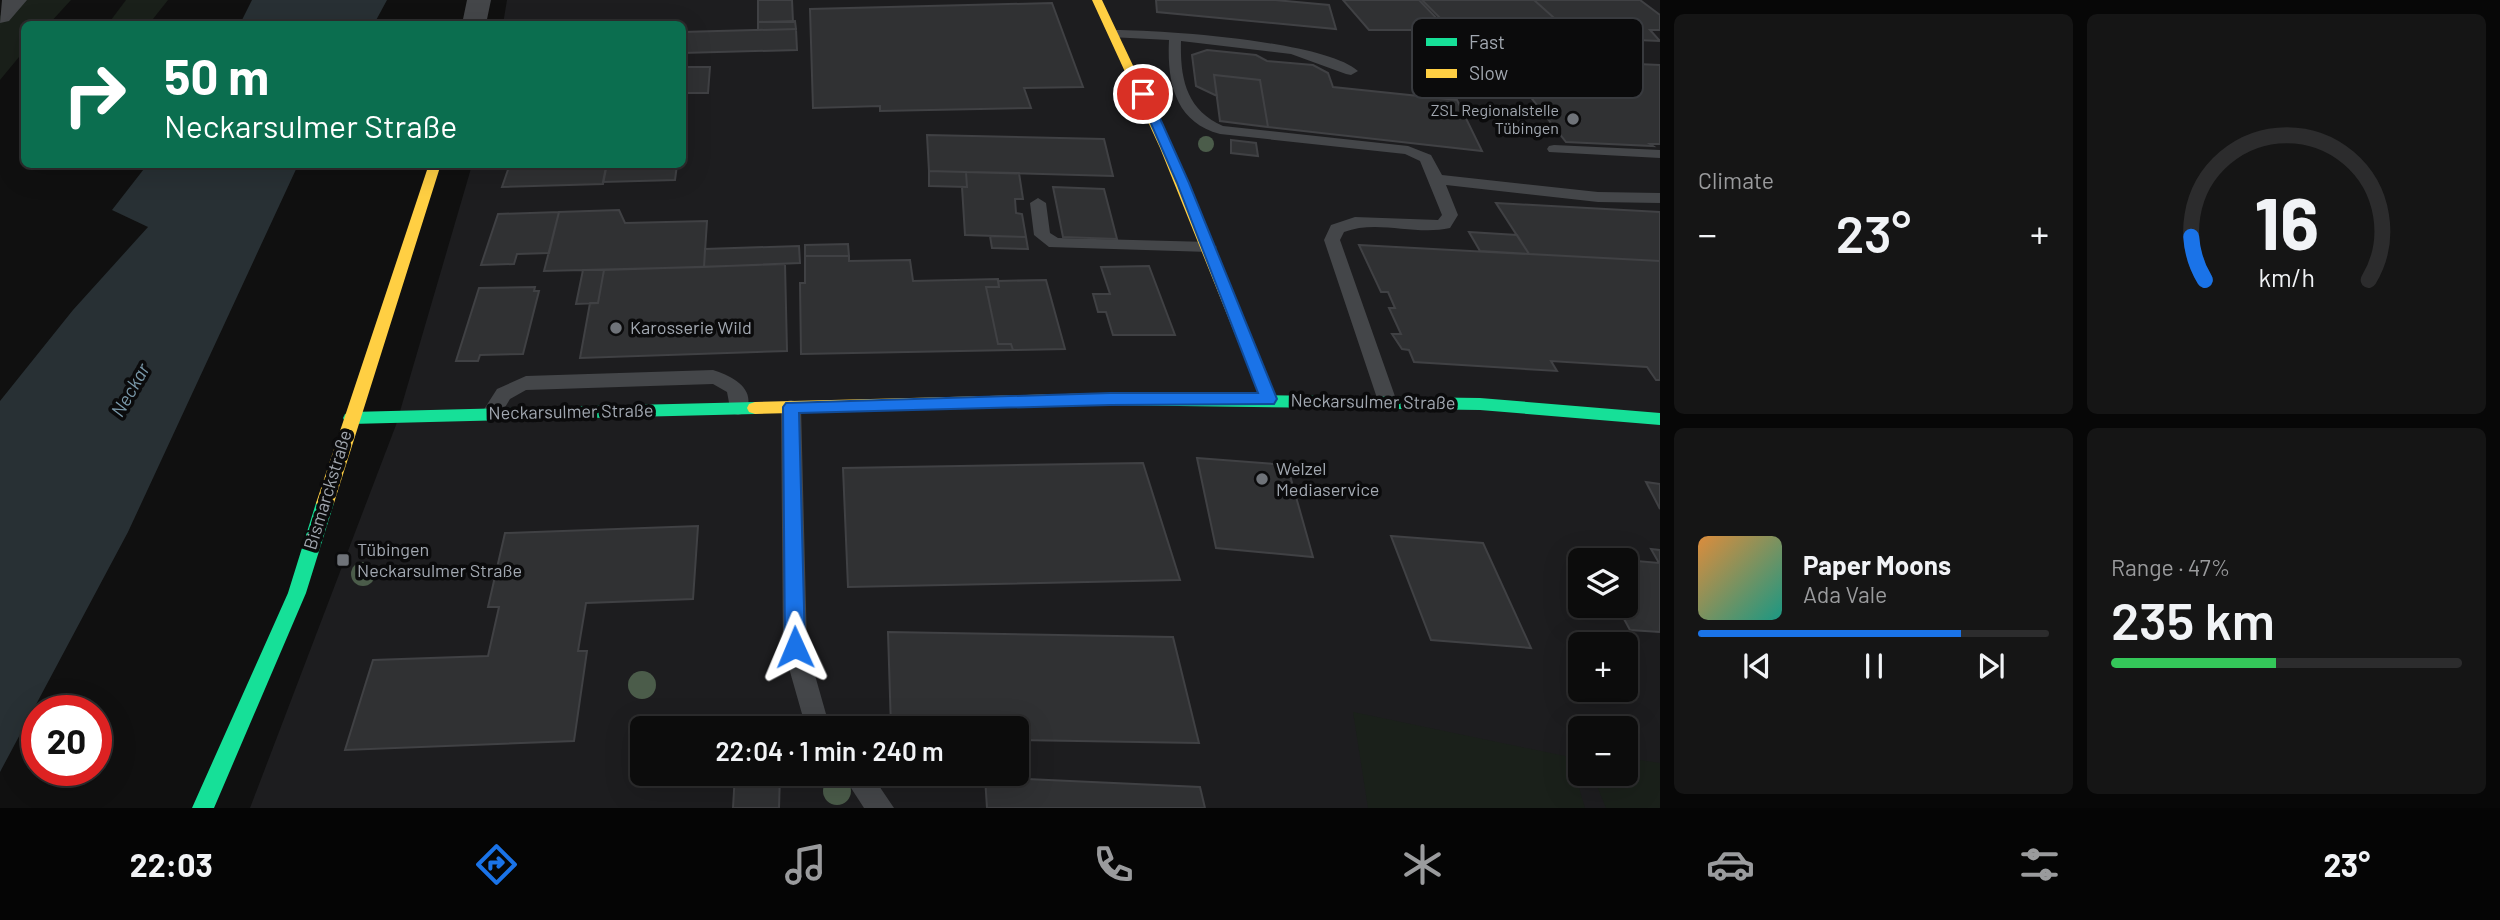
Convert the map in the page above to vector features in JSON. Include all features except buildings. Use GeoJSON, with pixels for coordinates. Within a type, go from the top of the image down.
{"type":"FeatureCollection","features":[{"type":"Feature","properties":{"kind":"street"},"geometry":{"type":"LineString","coordinates":[[0,16],[15,0]]}},
{"type":"Feature","properties":{"kind":"street"},"geometry":{"type":"LineString","coordinates":[[475,21],[479,0]]}},
{"type":"Feature","properties":{"kind":"street"},"geometry":{"type":"LineString","coordinates":[[1097,0],[1183,183],[1269,399]]}},
{"type":"Feature","properties":{"kind":"street","name":"Bismarckstraße"},"geometry":{"type":"LineString","coordinates":[[203,808],[296,593],[434,168]]}},
{"type":"Feature","properties":{"kind":"street","name":"Neckarsulmer Straße"},"geometry":{"type":"LineString","coordinates":[[351,418],[1110,399],[1269,399],[1480,404],[1660,419]]}},
{"type":"Feature","properties":{"kind":"lane"},"geometry":{"type":"LineString","coordinates":[[1114,34],[1293,50],[1352,71]]}},
{"type":"Feature","properties":{"kind":"lane"},"geometry":{"type":"LineString","coordinates":[[1175,38],[1177,87],[1209,127],[1408,150],[1426,158],[1450,215],[1444,224],[1436,226],[1355,222],[1344,224],[1332,240],[1387,402]]}},
{"type":"Feature","properties":{"kind":"lane"},"geometry":{"type":"LineString","coordinates":[[1553,149],[1660,154]]}},
{"type":"Feature","properties":{"kind":"lane"},"geometry":{"type":"LineString","coordinates":[[1436,179],[1598,197],[1660,198]]}},
{"type":"Feature","properties":{"kind":"lane"},"geometry":{"type":"LineString","coordinates":[[1038,204],[1042,235],[1055,243],[1209,247]]}},
{"type":"Feature","properties":{"kind":"lane"},"geometry":{"type":"LineString","coordinates":[[491,414],[496,401],[504,393],[514,386],[526,383],[713,377],[734,386],[738,395],[738,408]]}},
{"type":"Feature","properties":{"kind":"lane"},"geometry":{"type":"LineString","coordinates":[[791,407],[795,647],[814,716]]}},
{"type":"Feature","properties":{"kind":"lane"},"geometry":{"type":"LineString","coordinates":[[864,786],[881,808]]}},
{"type":"Feature","properties":{"kind":"shaded area"},"geometry":{"type":"Polygon","coordinates":[[[15,0],[71,0],[52,21],[21,21],[21,55],[0,80],[0,16],[15,0]]]}},
{"type":"Feature","properties":{"kind":"shaded area"},"geometry":{"type":"Polygon","coordinates":[[[126,0],[168,0],[151,21],[110,21],[126,0]]]}},
{"type":"Feature","properties":{"kind":"shaded area"},"geometry":{"type":"Polygon","coordinates":[[[507,0],[1660,0],[1660,808],[250,808],[396,425],[471,168],[686,168],[686,21],[504,21],[507,0]]]}},
{"type":"Feature","properties":{"kind":"shaded area"},"geometry":{"type":"Polygon","coordinates":[[[1353,712],[1568,757],[1568,786],[1579,786],[1585,808],[1368,808],[1353,712]]]}},
{"type":"Feature","properties":{"kind":"shaded area"},"geometry":{"type":"Polygon","coordinates":[[[1638,760],[1660,763],[1660,808],[1606,808],[1597,786],[1638,786],[1638,760]]]}},
{"type":"Feature","properties":{"kind":"water"},"geometry":{"type":"Polygon","coordinates":[[[252,0],[387,0],[376,21],[242,21],[252,0]]]}},
{"type":"Feature","properties":{"kind":"water","name":"Neckar"},"geometry":{"type":"Polygon","coordinates":[[[145,168],[297,168],[128,532],[41,695],[21,695],[21,733],[0,772],[0,401],[73,310],[148,227],[112,210],[145,168]]]}},
{"type":"Feature","properties":{"kind":"traffic: fast"},"geometry":{"type":"LineString","coordinates":[[1105,399],[1480,404],[1660,419]]}},
{"type":"Feature","properties":{"kind":"traffic: fast"},"geometry":{"type":"LineString","coordinates":[[351,418],[755,408]]}},
{"type":"Feature","properties":{"kind":"traffic: fast"},"geometry":{"type":"LineString","coordinates":[[203,808],[297,593],[325,503]]}},
{"type":"Feature","properties":{"kind":"traffic: slow"},"geometry":{"type":"LineString","coordinates":[[1097,0],[1166,148],[1269,399]]}},
{"type":"Feature","properties":{"kind":"traffic: slow"},"geometry":{"type":"LineString","coordinates":[[325,503],[434,168]]}},
{"type":"Feature","properties":{"kind":"traffic: slow"},"geometry":{"type":"LineString","coordinates":[[755,408],[1105,399]]}},
{"type":"Feature","properties":{"kind":"place","name":"ZSL Regionalstelle Tübingen"},"geometry":{"type":"Point","coordinates":[1573,119]}},
{"type":"Feature","properties":{"kind":"place","name":"Karosserie Wild"},"geometry":{"type":"Point","coordinates":[616,328]}},
{"type":"Feature","properties":{"kind":"place","name":"Welzel Mediaservice"},"geometry":{"type":"Point","coordinates":[1262,479]}},
{"type":"Feature","properties":{"kind":"place","name":"Tübingen Neckarsulmer Straße"},"geometry":{"type":"Point","coordinates":[343,560]}},
{"type":"Feature","properties":{"kind":"route"},"geometry":{"type":"LineString","coordinates":[[795,647],[791,407],[1110,399],[1269,399],[1183,183],[1143,94]]}}]}
